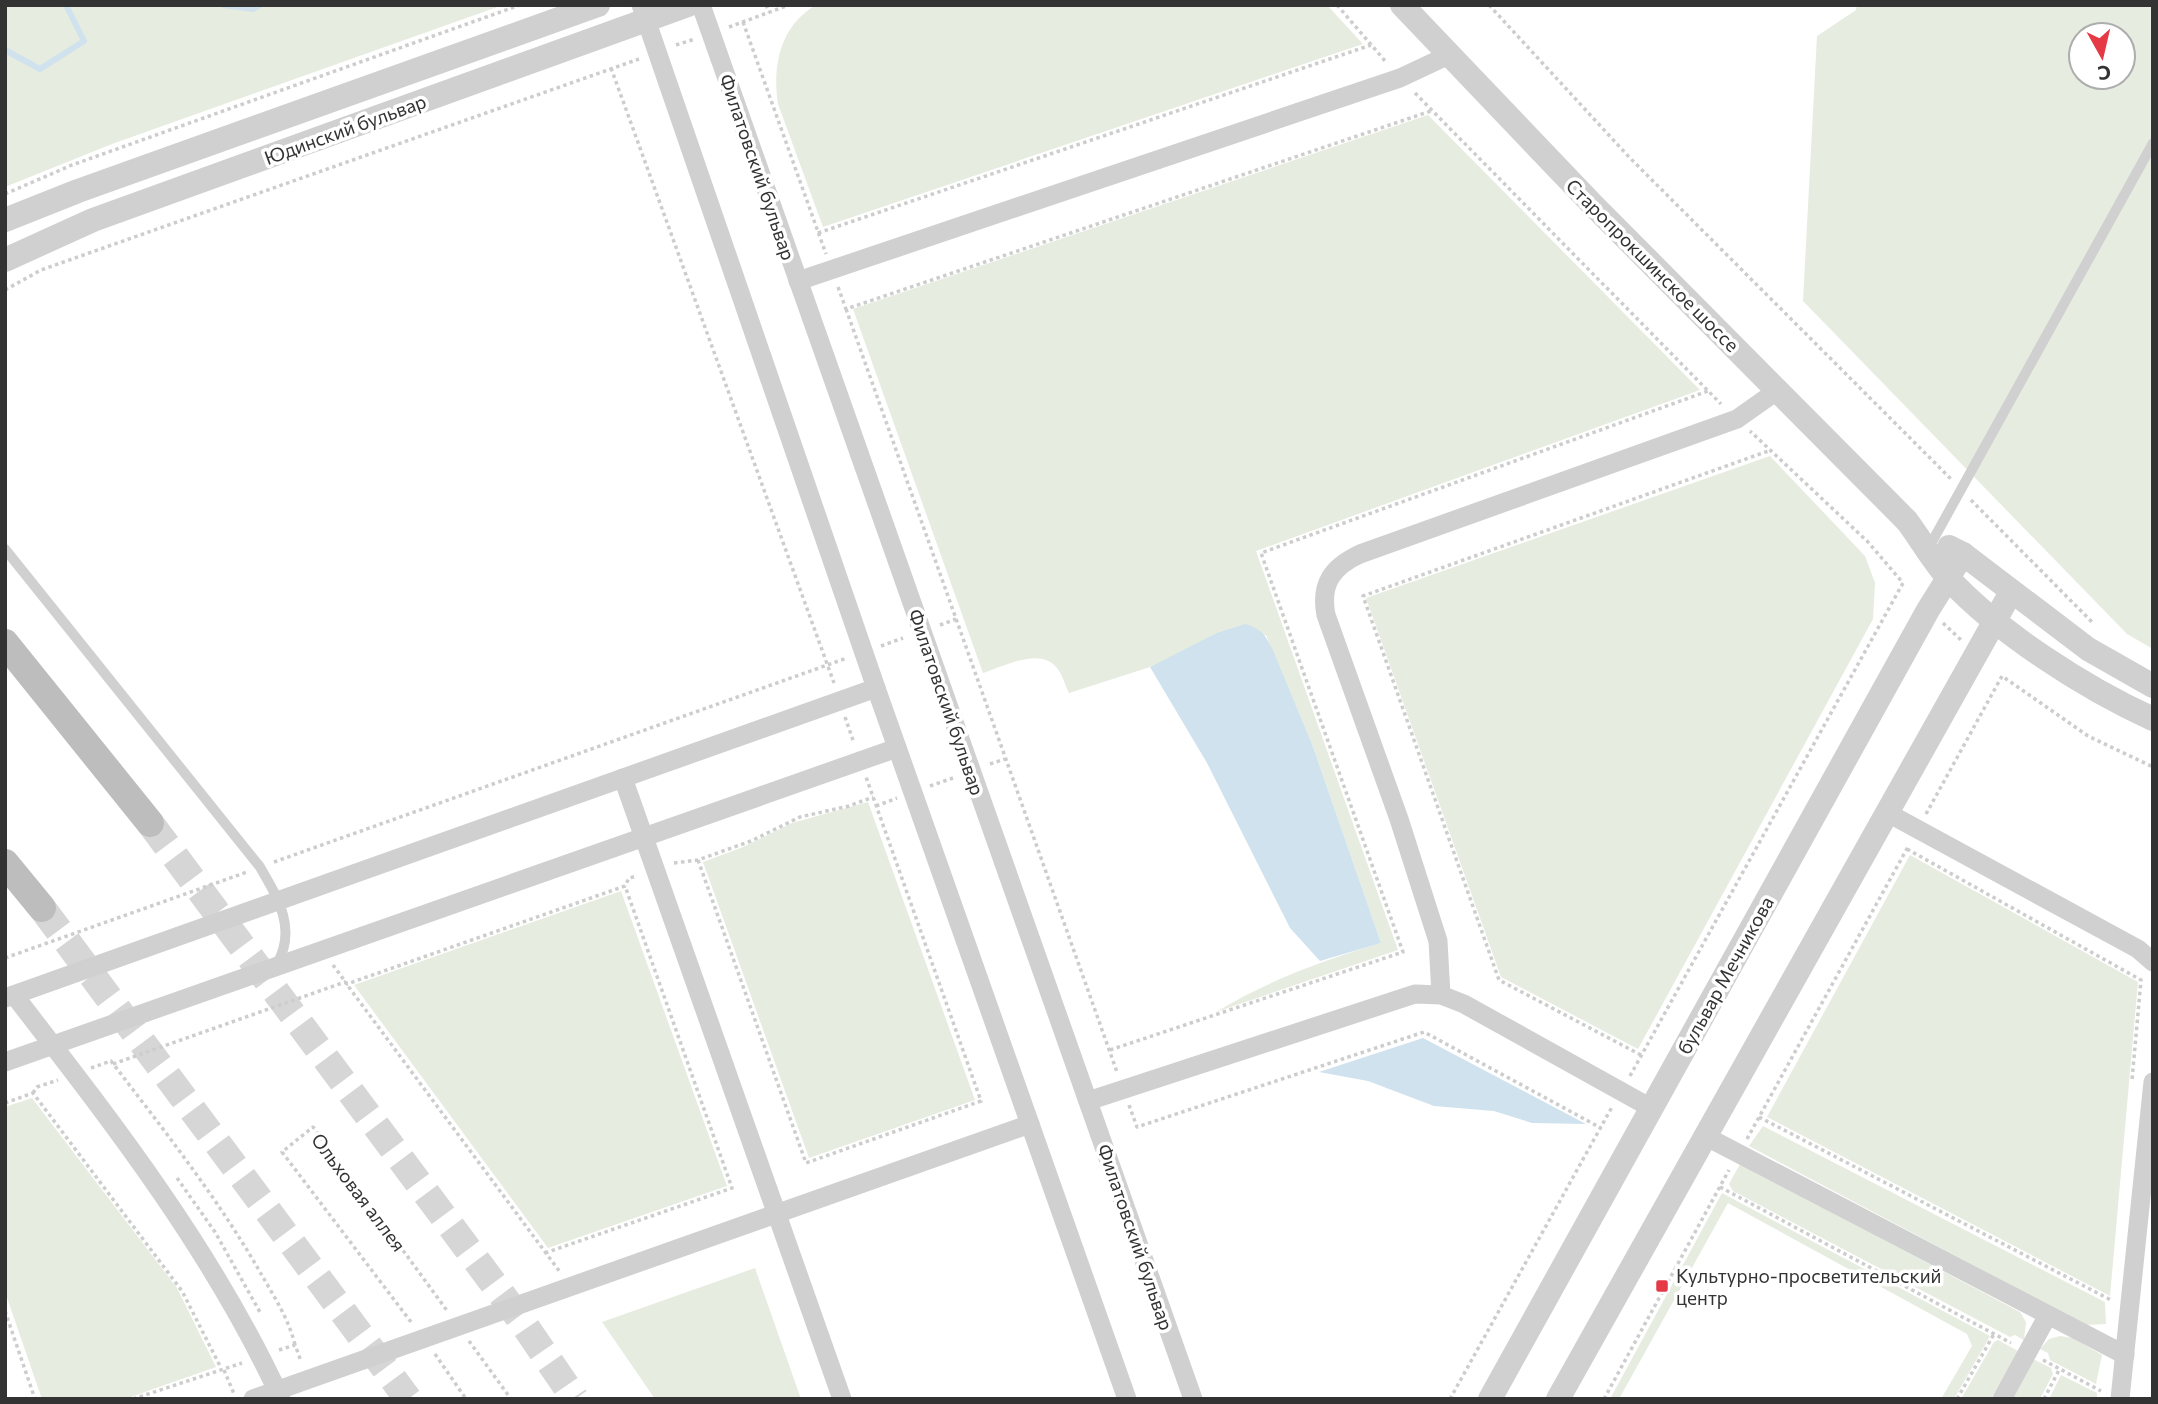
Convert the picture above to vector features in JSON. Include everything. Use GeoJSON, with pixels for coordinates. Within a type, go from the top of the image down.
{"type":"FeatureCollection","features":[{"type":"Feature","properties":{"kind":"main road"},"geometry":{"type":"LineString","coordinates":[[5,643],[150,823]]}},
{"type":"Feature","properties":{"kind":"main road"},"geometry":{"type":"LineString","coordinates":[[5,863],[41,908]]}},
{"type":"Feature","properties":{"kind":"street","name":"Юдинский бульвар"},"geometry":{"type":"LineString","coordinates":[[5,220],[78,191],[598,5]]}},
{"type":"Feature","properties":{"kind":"street","name":"Юдинский бульвар"},"geometry":{"type":"LineString","coordinates":[[5,260],[93,220],[643,13],[688,5]]}},
{"type":"Feature","properties":{"kind":"street","name":"Филатовский бульвар"},"geometry":{"type":"LineString","coordinates":[[701,5],[1194,1399]]}},
{"type":"Feature","properties":{"kind":"street","name":"Старопрокшинское шоссе"},"geometry":{"type":"LineString","coordinates":[[1402,5],[1907,521],[1948,578],[1995,621],[2084,683],[2153,719]]}},
{"type":"Feature","properties":{"kind":"street"},"geometry":{"type":"LineString","coordinates":[[643,13],[863,652],[1127,1399]]}},
{"type":"Feature","properties":{"kind":"street"},"geometry":{"type":"LineString","coordinates":[[798,281],[1400,78],[1449,55]]}},
{"type":"Feature","properties":{"kind":"street"},"geometry":{"type":"LineString","coordinates":[[1441,995],[1438,941],[1399,819],[1326,615],[1324,590],[1328,578],[1345,561],[1360,554],[1737,419],[1778,390]]}},
{"type":"Feature","properties":{"kind":"street","name":"Старопрокшинское шоссе"},"geometry":{"type":"LineString","coordinates":[[1907,521],[1933,540],[1963,554],[2088,649],[2153,687]]}},
{"type":"Feature","properties":{"kind":"street","name":"бульвар Мечникова"},"geometry":{"type":"LineString","coordinates":[[1490,1399],[1963,554]]}},
{"type":"Feature","properties":{"kind":"street"},"geometry":{"type":"LineString","coordinates":[[1558,1399],[2011,592]]}},
{"type":"Feature","properties":{"kind":"street"},"geometry":{"type":"LineString","coordinates":[[279,1394],[215,1272],[181,1218],[53,1045],[10,996],[876,688]]}},
{"type":"Feature","properties":{"kind":"street"},"geometry":{"type":"LineString","coordinates":[[5,1062],[897,748]]}},
{"type":"Feature","properties":{"kind":"street"},"geometry":{"type":"LineString","coordinates":[[623,778],[842,1399]]}},
{"type":"Feature","properties":{"kind":"street"},"geometry":{"type":"LineString","coordinates":[[1886,812],[2138,949],[2153,962]]}},
{"type":"Feature","properties":{"kind":"street"},"geometry":{"type":"LineString","coordinates":[[1088,1101],[1405,995],[1441,995],[1464,1004],[1651,1108]]}},
{"type":"Feature","properties":{"kind":"street"},"geometry":{"type":"LineString","coordinates":[[2120,1399],[2153,1082]]}},
{"type":"Feature","properties":{"kind":"street"},"geometry":{"type":"LineString","coordinates":[[253,1399],[279,1394],[424,1338],[1030,1124]]}},
{"type":"Feature","properties":{"kind":"street"},"geometry":{"type":"LineString","coordinates":[[1705,1136],[2125,1355]]}},
{"type":"Feature","properties":{"kind":"street"},"geometry":{"type":"LineString","coordinates":[[2002,1399],[2048,1315]]}},
{"type":"Feature","properties":{"kind":"lane"},"geometry":{"type":"LineString","coordinates":[[1933,540],[2153,143]]}},
{"type":"Feature","properties":{"kind":"lane"},"geometry":{"type":"LineString","coordinates":[[5,549],[260,867],[280,900],[286,937],[276,967]]}},
{"type":"Feature","properties":{"kind":"path"},"geometry":{"type":"LineString","coordinates":[[5,194],[72,165],[520,5]]}},
{"type":"Feature","properties":{"kind":"path"},"geometry":{"type":"LineString","coordinates":[[766,5],[769,12]]}},
{"type":"Feature","properties":{"kind":"path"},"geometry":{"type":"LineString","coordinates":[[5,290],[41,270],[789,5]]}},
{"type":"Feature","properties":{"kind":"path"},"geometry":{"type":"LineString","coordinates":[[1337,5],[1431,111],[1737,419],[1868,542],[1903,583],[1450,1399]]}},
{"type":"Feature","properties":{"kind":"path"},"geometry":{"type":"LineString","coordinates":[[1489,5],[1629,157],[2102,633]]}},
{"type":"Feature","properties":{"kind":"path"},"geometry":{"type":"LineString","coordinates":[[743,22],[1137,1127],[1424,1032],[1601,1128]]}},
{"type":"Feature","properties":{"kind":"path"},"geometry":{"type":"LineString","coordinates":[[818,233],[1371,45]]}},
{"type":"Feature","properties":{"kind":"path"},"geometry":{"type":"LineString","coordinates":[[611,68],[840,701],[981,1101],[806,1163],[698,860]]}},
{"type":"Feature","properties":{"kind":"path"},"geometry":{"type":"LineString","coordinates":[[846,309],[1431,111]]}},
{"type":"Feature","properties":{"kind":"path"},"geometry":{"type":"LineString","coordinates":[[1641,1055],[1499,980],[1363,596],[1771,450]]}},
{"type":"Feature","properties":{"kind":"path"},"geometry":{"type":"LineString","coordinates":[[5,958],[956,619]]}},
{"type":"Feature","properties":{"kind":"path"},"geometry":{"type":"LineString","coordinates":[[1942,622],[1962,641]]}},
{"type":"Feature","properties":{"kind":"path"},"geometry":{"type":"LineString","coordinates":[[1604,1399],[2002,676],[2088,736],[2153,767]]}},
{"type":"Feature","properties":{"kind":"path"},"geometry":{"type":"LineString","coordinates":[[876,806],[1006,758]]}},
{"type":"Feature","properties":{"kind":"path"},"geometry":{"type":"LineString","coordinates":[[113,1064],[625,886],[629,878],[685,859],[698,860],[751,841],[800,817],[849,806],[873,797]]}},
{"type":"Feature","properties":{"kind":"path"},"geometry":{"type":"LineString","coordinates":[[1907,849],[2141,980],[2132,1087]]}},
{"type":"Feature","properties":{"kind":"path"},"geometry":{"type":"LineString","coordinates":[[545,1253],[732,1188],[625,886]]}},
{"type":"Feature","properties":{"kind":"path"},"geometry":{"type":"LineString","coordinates":[[322,951],[570,1286]]}},
{"type":"Feature","properties":{"kind":"path"},"geometry":{"type":"LineString","coordinates":[[5,1103],[33,1093],[37,1087],[111,1061],[227,1218],[273,1294],[292,1331],[295,1345]]}},
{"type":"Feature","properties":{"kind":"path"},"geometry":{"type":"LineString","coordinates":[[33,1093],[182,1291],[224,1370],[236,1399]]}},
{"type":"Feature","properties":{"kind":"path"},"geometry":{"type":"LineString","coordinates":[[1759,1117],[2113,1301],[2114,1288]]}},
{"type":"Feature","properties":{"kind":"path","name":"Ольховая аллея"},"geometry":{"type":"LineString","coordinates":[[466,1399],[424,1338],[282,1152],[313,1127],[511,1399]]}},
{"type":"Feature","properties":{"kind":"path"},"geometry":{"type":"LineString","coordinates":[[1720,1187],[2101,1391]]}},
{"type":"Feature","properties":{"kind":"path"},"geometry":{"type":"LineString","coordinates":[[5,1311],[36,1399]]}},
{"type":"Feature","properties":{"kind":"path"},"geometry":{"type":"LineString","coordinates":[[1957,1399],[1994,1334]]}},
{"type":"Feature","properties":{"kind":"path"},"geometry":{"type":"LineString","coordinates":[[133,1399],[221,1368]]}},
{"type":"Feature","properties":{"kind":"path"},"geometry":{"type":"LineString","coordinates":[[2044,1399],[2060,1369]]}},
{"type":"Feature","properties":{"kind":"shaded area"},"geometry":{"type":"Polygon","coordinates":[[[5,5],[503,5],[112,144],[5,187],[5,5]]]}},
{"type":"Feature","properties":{"kind":"shaded area"},"geometry":{"type":"Polygon","coordinates":[[[816,5],[1327,5],[1363,44],[823,227],[778,104],[776,90],[781,48],[794,24],[816,5]]]}},
{"type":"Feature","properties":{"kind":"shaded area"},"geometry":{"type":"Polygon","coordinates":[[[1857,5],[2153,5],[2153,649],[2127,634],[1803,301],[1817,36],[1856,10],[1857,5]]]}},
{"type":"Feature","properties":{"kind":"shaded area"},"geometry":{"type":"Polygon","coordinates":[[[1428,115],[1700,390],[1256,551],[1398,950],[1216,1012],[1296,972],[1381,943],[1312,744],[1266,635],[1177,656],[1069,693],[1057,668],[1041,659],[1021,660],[983,673],[853,309],[1428,115]]]}},
{"type":"Feature","properties":{"kind":"shaded area"},"geometry":{"type":"Polygon","coordinates":[[[1770,456],[1865,556],[1875,583],[1873,619],[1638,1049],[1501,977],[1366,598],[1770,456]]]}},
{"type":"Feature","properties":{"kind":"shaded area"},"geometry":{"type":"Polygon","coordinates":[[[868,802],[975,1100],[809,1158],[703,862],[743,847],[792,823],[868,802]]]}},
{"type":"Feature","properties":{"kind":"shaded area"},"geometry":{"type":"Polygon","coordinates":[[[1910,855],[2138,982],[2110,1296],[1767,1117],[1910,855]]]}},
{"type":"Feature","properties":{"kind":"shaded area"},"geometry":{"type":"Polygon","coordinates":[[[621,891],[727,1186],[548,1248],[354,985],[621,891]]]}},
{"type":"Feature","properties":{"kind":"shaded area"},"geometry":{"type":"Polygon","coordinates":[[[32,1098],[177,1288],[216,1367],[125,1399],[42,1399],[5,1292],[5,1107],[32,1098]]]}},
{"type":"Feature","properties":{"kind":"shaded area"},"geometry":{"type":"Polygon","coordinates":[[[1763,1126],[2105,1302],[2106,1324],[2086,1325],[1749,1146],[1763,1126]]]}},
{"type":"Feature","properties":{"kind":"shaded area"},"geometry":{"type":"Polygon","coordinates":[[[1740,1164],[2020,1312],[2026,1322],[2024,1340],[2015,1335],[2010,1337],[1733,1191],[1729,1184],[1740,1164]]]}},
{"type":"Feature","properties":{"kind":"shaded area"},"geometry":{"type":"Polygon","coordinates":[[[1722,1193],[1990,1336],[1954,1399],[1941,1399],[1972,1346],[1967,1334],[1728,1203],[1619,1399],[1610,1399],[1722,1193]]]}},
{"type":"Feature","properties":{"kind":"shaded area"},"geometry":{"type":"Polygon","coordinates":[[[755,1268],[801,1399],[655,1399],[602,1322],[755,1268]]]}},
{"type":"Feature","properties":{"kind":"shaded area"},"geometry":{"type":"Polygon","coordinates":[[[2060,1336],[2073,1338],[2102,1355],[2096,1384],[2050,1360],[2048,1353],[2040,1349],[2049,1339],[2060,1336]]]}},
{"type":"Feature","properties":{"kind":"shaded area"},"geometry":{"type":"Polygon","coordinates":[[[1998,1340],[2018,1351],[1991,1399],[1961,1399],[1994,1342],[1998,1340]]]}},
{"type":"Feature","properties":{"kind":"shaded area"},"geometry":{"type":"Polygon","coordinates":[[[2033,1359],[2051,1368],[2053,1374],[2040,1399],[2011,1399],[2033,1359]]]}},
{"type":"Feature","properties":{"kind":"shaded area"},"geometry":{"type":"Polygon","coordinates":[[[2061,1375],[2097,1393],[2097,1399],[2049,1399],[2061,1375]]]}},
{"type":"Feature","properties":{"kind":"water"},"geometry":{"type":"Polygon","coordinates":[[[1245,624],[1262,632],[1272,648],[1312,744],[1381,943],[1320,961],[1290,928],[1207,763],[1150,667],[1217,633],[1245,624]]]}},
{"type":"Feature","properties":{"kind":"water"},"geometry":{"type":"Polygon","coordinates":[[[1423,1038],[1586,1124],[1532,1123],[1494,1111],[1434,1106],[1368,1081],[1319,1072],[1423,1038]]]}},
{"type":"Feature","properties":{"kind":"waterway"},"geometry":{"type":"LineString","coordinates":[[5,50],[40,69],[84,41],[66,5]]}},
{"type":"Feature","properties":{"kind":"waterway"},"geometry":{"type":"LineString","coordinates":[[223,5],[253,9],[260,5]]}},
{"type":"Feature","properties":{"kind":"tunnel"},"geometry":{"type":"LineString","coordinates":[[150,823],[523,1323],[575,1399]]}},
{"type":"Feature","properties":{"kind":"tunnel"},"geometry":{"type":"LineString","coordinates":[[42,908],[408,1399]]}},
{"type":"Feature","properties":{"kind":"place","name":"Культурно-просветительский центр"},"geometry":{"type":"Point","coordinates":[1662,1286]}}]}
